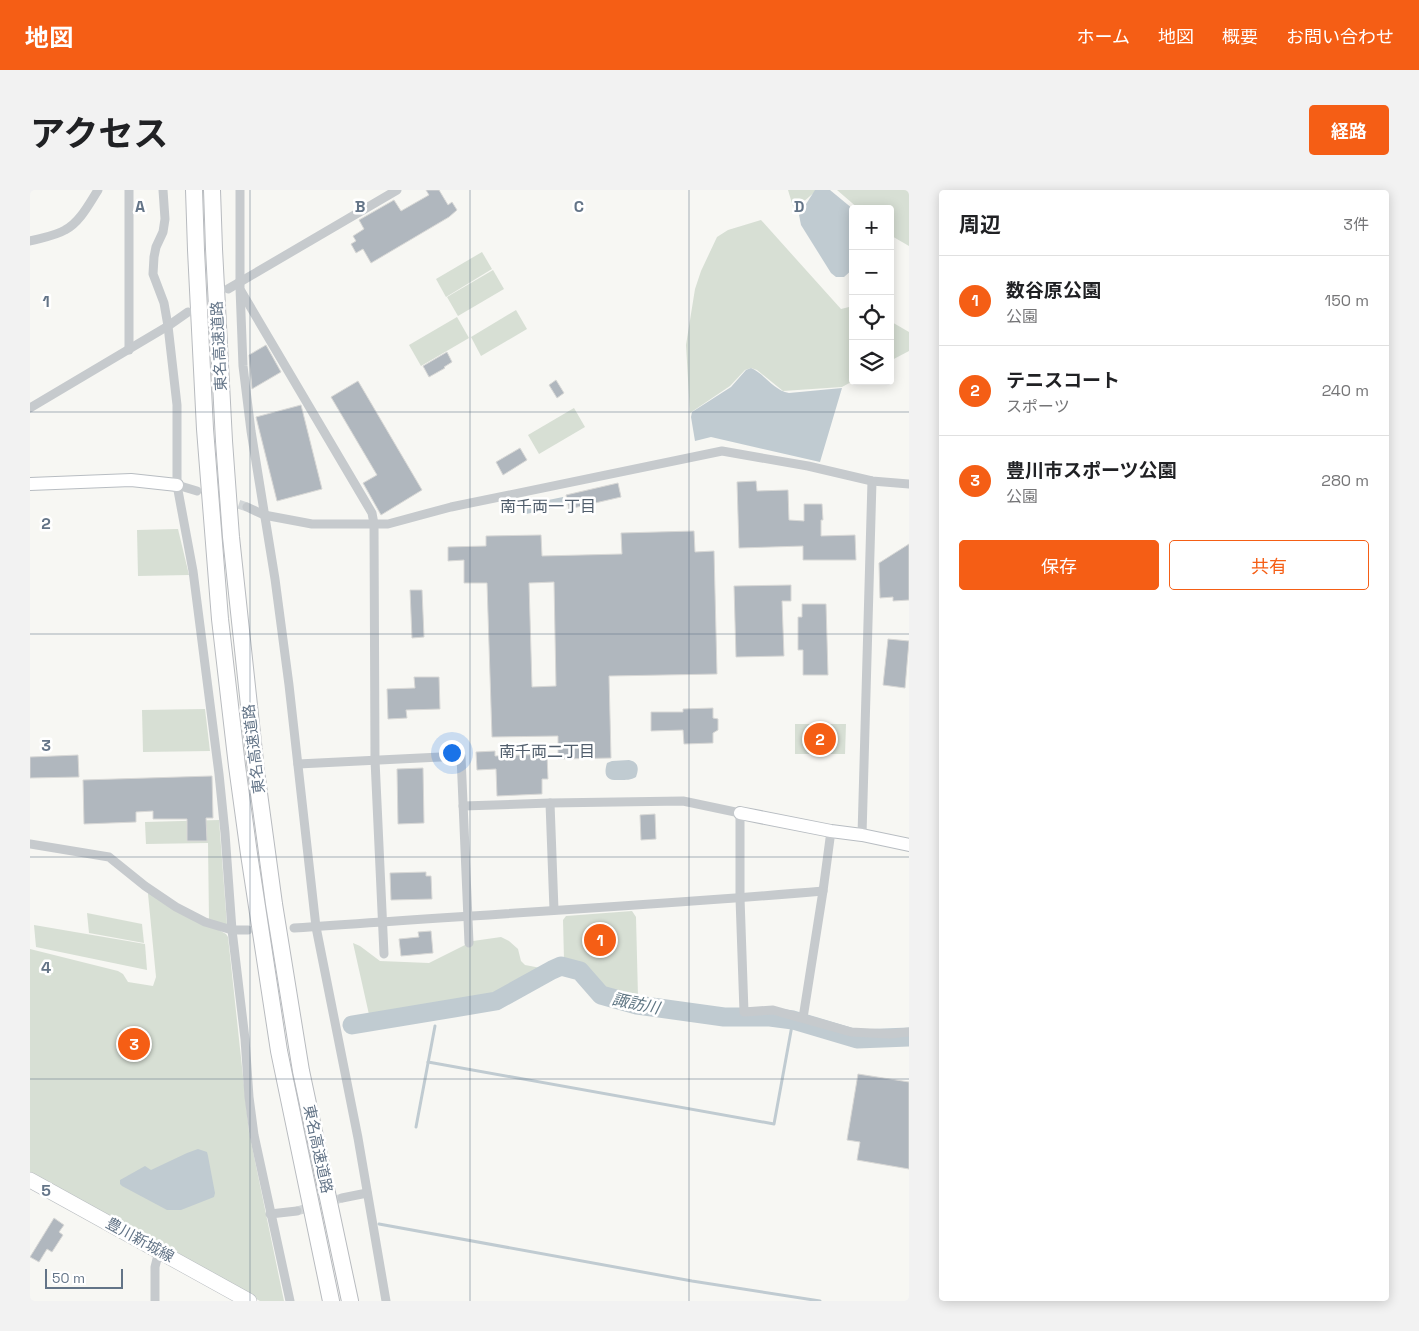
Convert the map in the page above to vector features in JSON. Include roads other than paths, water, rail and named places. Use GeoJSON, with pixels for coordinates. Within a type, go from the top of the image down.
{"type":"FeatureCollection","features":[{"type":"Feature","properties":{"kind":"highway","name":"東名高速道路"},"geometry":{"type":"LineString","coordinates":[[194,190],[205,428],[220,619],[248,854],[279,1051],[331,1301]]}},
{"type":"Feature","properties":{"kind":"highway","name":"東名高速道路"},"geometry":{"type":"LineString","coordinates":[[212,190],[224,441],[231,537],[256,770],[274,904],[301,1071],[350,1301]]}},
{"type":"Feature","properties":{"kind":"highway"},"geometry":{"type":"LineString","coordinates":[[343,1267],[354,1301]]}},
{"type":"Feature","properties":{"kind":"main road","name":"豊川新城線"},"geometry":{"type":"LineString","coordinates":[[30,1180],[249,1301]]}},
{"type":"Feature","properties":{"kind":"street"},"geometry":{"type":"LineString","coordinates":[[30,241],[56,234],[72,226],[98,190]]}},
{"type":"Feature","properties":{"kind":"street"},"geometry":{"type":"LineString","coordinates":[[129,190],[129,350]]}},
{"type":"Feature","properties":{"kind":"street"},"geometry":{"type":"LineString","coordinates":[[163,190],[163,232],[155,252],[153,274],[164,303],[177,405],[177,485],[193,571],[219,774],[232,930],[254,1134],[290,1301]]}},
{"type":"Feature","properties":{"kind":"street"},"geometry":{"type":"LineString","coordinates":[[240,190],[240,285],[243,366],[251,431],[287,666],[316,927],[354,1119],[386,1301]]}},
{"type":"Feature","properties":{"kind":"street"},"geometry":{"type":"LineString","coordinates":[[228,289],[240,285],[397,190]]}},
{"type":"Feature","properties":{"kind":"street"},"geometry":{"type":"LineString","coordinates":[[240,285],[372,513],[374,524],[376,760],[384,954]]}},
{"type":"Feature","properties":{"kind":"street"},"geometry":{"type":"LineString","coordinates":[[30,408],[129,350],[188,312]]}},
{"type":"Feature","properties":{"kind":"street"},"geometry":{"type":"LineString","coordinates":[[247,507],[264,515],[312,524],[388,524],[451,507],[722,450],[808,466],[872,481],[909,484]]}},
{"type":"Feature","properties":{"kind":"street"},"geometry":{"type":"LineString","coordinates":[[30,484],[131,480],[177,485],[197,491]]}},
{"type":"Feature","properties":{"kind":"street"},"geometry":{"type":"LineString","coordinates":[[862,835],[872,481]]}},
{"type":"Feature","properties":{"kind":"street"},"geometry":{"type":"LineString","coordinates":[[298,764],[461,756],[469,944]]}},
{"type":"Feature","properties":{"kind":"street"},"geometry":{"type":"LineString","coordinates":[[464,806],[550,802],[683,801],[909,845]]}},
{"type":"Feature","properties":{"kind":"street"},"geometry":{"type":"LineString","coordinates":[[550,802],[554,910]]}},
{"type":"Feature","properties":{"kind":"street"},"geometry":{"type":"LineString","coordinates":[[740,813],[740,898],[744,1012],[773,1010],[851,1032],[890,1034],[909,1032]]}},
{"type":"Feature","properties":{"kind":"street"},"geometry":{"type":"LineString","coordinates":[[803,1018],[831,831]]}},
{"type":"Feature","properties":{"kind":"street"},"geometry":{"type":"LineString","coordinates":[[30,844],[109,857],[145,886],[176,907],[205,922],[232,930],[248,930]]}},
{"type":"Feature","properties":{"kind":"street"},"geometry":{"type":"LineString","coordinates":[[294,928],[823,891]]}},
{"type":"Feature","properties":{"kind":"street"},"geometry":{"type":"LineString","coordinates":[[342,1198],[367,1193]]}},
{"type":"Feature","properties":{"kind":"street"},"geometry":{"type":"LineString","coordinates":[[270,1214],[297,1211]]}},
{"type":"Feature","properties":{"kind":"street"},"geometry":{"type":"LineString","coordinates":[[155,1301],[155,1267],[159,1251]]}},
{"type":"Feature","properties":{"kind":"waterway","name":"諏訪川"},"geometry":{"type":"LineString","coordinates":[[352,1025],[496,1001],[561,966],[580,971],[601,995],[637,1005],[724,1017],[770,1017],[793,1020],[857,1039],[909,1037]]}},
{"type":"Feature","properties":{"kind":"waterway"},"geometry":{"type":"LineString","coordinates":[[428,1062],[774,1124],[793,1020]]}},
{"type":"Feature","properties":{"kind":"waterway"},"geometry":{"type":"LineString","coordinates":[[416,1127],[435,1026]]}},
{"type":"Feature","properties":{"kind":"waterway"},"geometry":{"type":"LineString","coordinates":[[379,1224],[692,1281],[820,1301]]}},
{"type":"Feature","properties":{"kind":"tunnel"},"geometry":{"type":"LineString","coordinates":[[226,500],[247,507]]}},
{"type":"Feature","properties":{"kind":"tunnel"},"geometry":{"type":"LineString","coordinates":[[297,1211],[342,1198]]}},
{"type":"Feature","properties":{"kind":"place","name":"テニスコート"},"geometry":{"type":"Point","coordinates":[820,739]}},
{"type":"Feature","properties":{"kind":"place","name":"数谷原公園"},"geometry":{"type":"Point","coordinates":[600,940]}},
{"type":"Feature","properties":{"kind":"place","name":"豊川市スポーツ公園"},"geometry":{"type":"Point","coordinates":[134,1044]}},
{"type":"Feature","properties":{"kind":"district","name":"南千両一丁目"},"geometry":{"type":"Point","coordinates":[548,506]}},
{"type":"Feature","properties":{"kind":"district","name":"南千両二丁目"},"geometry":{"type":"Point","coordinates":[547,751]}}]}
